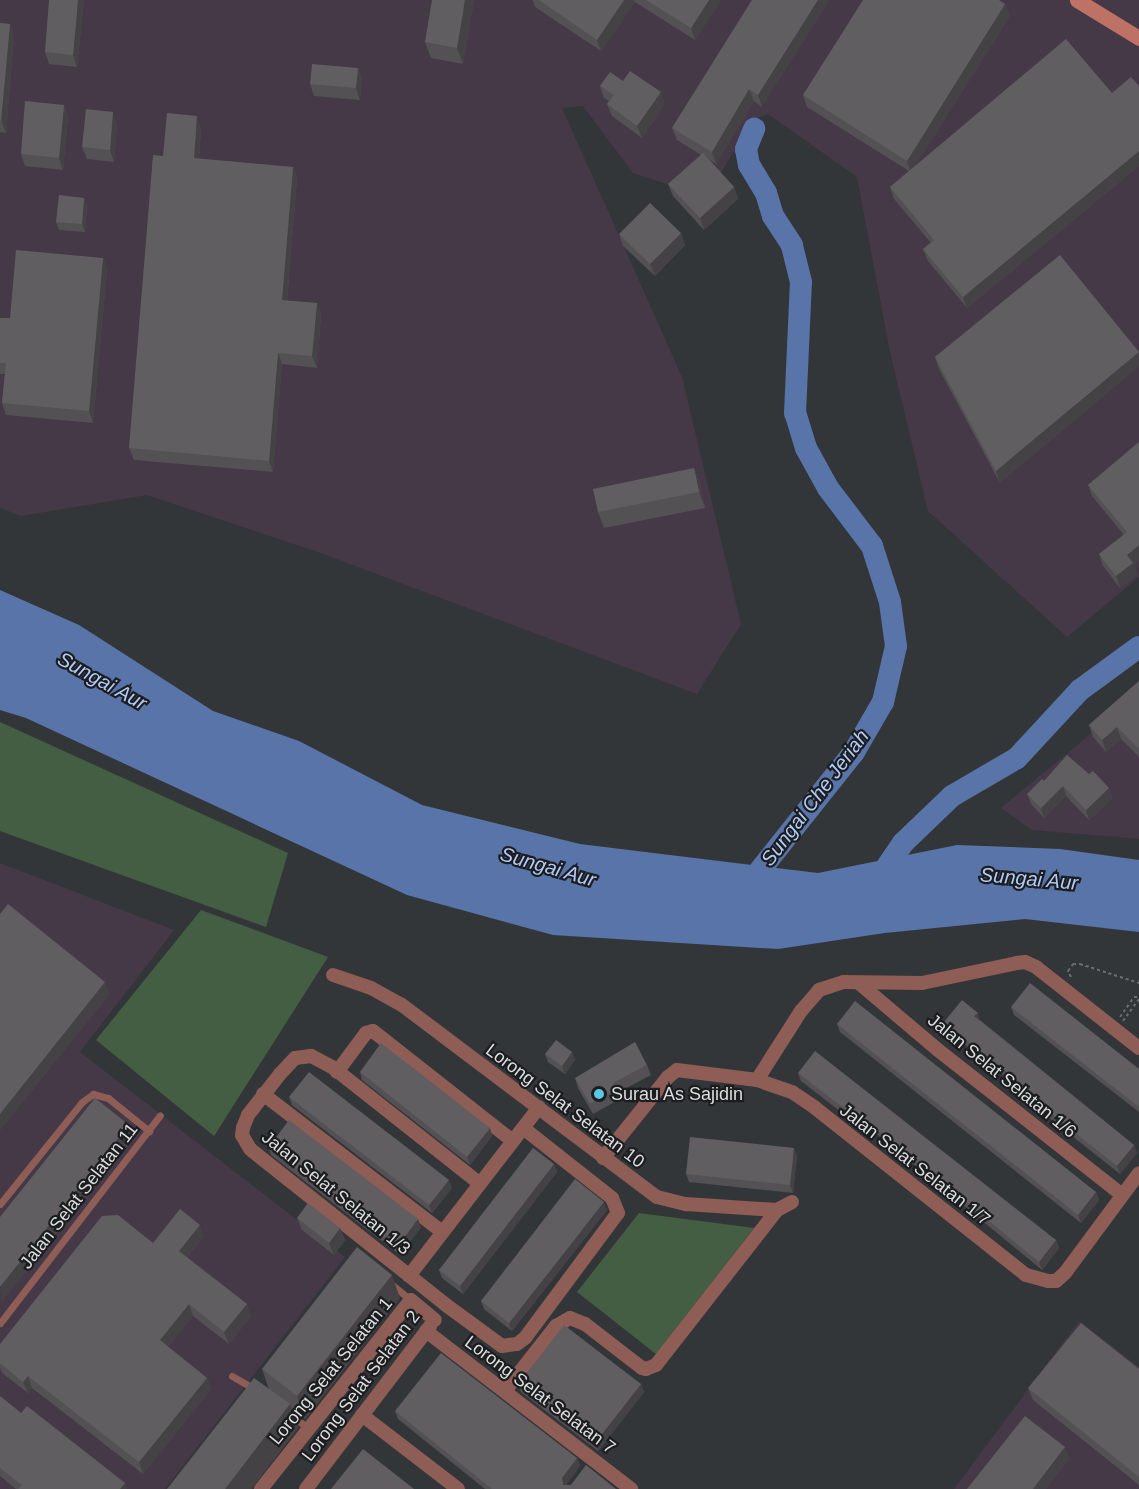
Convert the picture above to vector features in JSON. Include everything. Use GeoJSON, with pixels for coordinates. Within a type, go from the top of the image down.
{"type":"FeatureCollection","features":[{"type":"Feature","properties":{"kind":"street"},"geometry":{"type":"LineString","coordinates":[[1077,0],[1139,38]]}},
{"type":"Feature","properties":{"kind":"street"},"geometry":{"type":"LineString","coordinates":[[757,1080],[801,1011],[819,990],[844,982],[860,984],[922,982],[1025,962],[1118,1022],[1139,1048]]}},
{"type":"Feature","properties":{"kind":"street","name":"Lorong Selat Selatan 10"},"geometry":{"type":"LineString","coordinates":[[333,975],[371,988],[402,1005],[657,1197],[671,1202],[777,1210]]}},
{"type":"Feature","properties":{"kind":"street","name":"Jalan Selat Selatan 1/6"},"geometry":{"type":"LineString","coordinates":[[860,984],[938,1050],[1122,1195]]}},
{"type":"Feature","properties":{"kind":"street"},"geometry":{"type":"LineString","coordinates":[[337,1072],[366,1033],[373,1031],[513,1141]]}},
{"type":"Feature","properties":{"kind":"street","name":"Jalan Selat Selatan 1/3"},"geometry":{"type":"LineString","coordinates":[[479,1183],[337,1072],[311,1056],[295,1058],[263,1094],[243,1128],[242,1135],[250,1149],[446,1305],[502,1346],[517,1344],[525,1338],[618,1213],[612,1198],[523,1128]]}},
{"type":"Feature","properties":{"kind":"street","name":"Jalan Selat Selatan 1/7"},"geometry":{"type":"LineString","coordinates":[[603,1158],[668,1077],[677,1070],[757,1080],[792,1092],[1026,1275],[1056,1281],[1065,1273],[1122,1195]]}},
{"type":"Feature","properties":{"kind":"street"},"geometry":{"type":"LineString","coordinates":[[263,1094],[441,1231]]}},
{"type":"Feature","properties":{"kind":"street"},"geometry":{"type":"LineString","coordinates":[[409,1276],[441,1231],[538,1107]]}},
{"type":"Feature","properties":{"kind":"street"},"geometry":{"type":"LineString","coordinates":[[1122,1195],[1139,1173]]}},
{"type":"Feature","properties":{"kind":"street"},"geometry":{"type":"LineString","coordinates":[[505,1391],[556,1326],[570,1318],[585,1324],[642,1368],[651,1369],[777,1210],[792,1202]]}},
{"type":"Feature","properties":{"kind":"street","name":"Lorong Selat Selatan 1"},"geometry":{"type":"LineString","coordinates":[[261,1489],[411,1300],[435,1320]]}},
{"type":"Feature","properties":{"kind":"street","name":"Lorong Selat Selatan 2"},"geometry":{"type":"LineString","coordinates":[[306,1489],[446,1305]]}},
{"type":"Feature","properties":{"kind":"street","name":"Lorong Selat Selatan 7"},"geometry":{"type":"LineString","coordinates":[[426,1331],[505,1391],[591,1462],[631,1489]]}},
{"type":"Feature","properties":{"kind":"street"},"geometry":{"type":"LineString","coordinates":[[362,1415],[458,1489]]}},
{"type":"Feature","properties":{"kind":"lane"},"geometry":{"type":"LineString","coordinates":[[0,1204],[82,1102],[93,1094],[108,1098],[149,1131]]}},
{"type":"Feature","properties":{"kind":"lane","name":"Jalan Selat Selatan 11"},"geometry":{"type":"LineString","coordinates":[[0,1323],[3,1314],[160,1115]]}},
{"type":"Feature","properties":{"kind":"lane"},"geometry":{"type":"LineString","coordinates":[[383,1278],[411,1300]]}},
{"type":"Feature","properties":{"kind":"lane"},"geometry":{"type":"LineString","coordinates":[[232,1376],[264,1395]]}},
{"type":"Feature","properties":{"kind":"lane"},"geometry":{"type":"LineString","coordinates":[[247,1399],[262,1380]]}},
{"type":"Feature","properties":{"kind":"lane"},"geometry":{"type":"LineString","coordinates":[[282,1408],[308,1428]]}},
{"type":"Feature","properties":{"kind":"path"},"geometry":{"type":"LineString","coordinates":[[1071,978],[1068,971],[1073,964],[1080,964],[1139,983]]}},
{"type":"Feature","properties":{"kind":"path"},"geometry":{"type":"LineString","coordinates":[[1118,1022],[1139,998]]}},
{"type":"Feature","properties":{"kind":"path"},"geometry":{"type":"LineString","coordinates":[[1118,1022],[1132,1024]]}},
{"type":"Feature","properties":{"kind":"shaded area"},"geometry":{"type":"Polygon","coordinates":[[[0,0],[1139,0],[1139,577],[1067,637],[928,511],[890,352],[857,177],[768,114],[752,120],[707,197],[633,173],[583,106],[562,108],[682,377],[741,624],[697,694],[315,551],[147,495],[21,516],[0,508],[0,0]]]}},
{"type":"Feature","properties":{"kind":"shaded area"},"geometry":{"type":"Polygon","coordinates":[[[1139,694],[1139,839],[1032,830],[1001,808],[1139,694]]]}},
{"type":"Feature","properties":{"kind":"shaded area"},"geometry":{"type":"Polygon","coordinates":[[[0,863],[174,930],[80,1052],[345,1257],[165,1489],[0,1489],[0,863]]]}},
{"type":"Feature","properties":{"kind":"shaded area"},"geometry":{"type":"Polygon","coordinates":[[[1079,1321],[1139,1367],[1139,1489],[954,1489],[1079,1321]]]}},
{"type":"Feature","properties":{"kind":"green space"},"geometry":{"type":"Polygon","coordinates":[[[0,722],[288,853],[266,927],[0,831],[0,722]]]}},
{"type":"Feature","properties":{"kind":"green space"},"geometry":{"type":"Polygon","coordinates":[[[201,910],[328,957],[214,1136],[96,1040],[201,910]]]}},
{"type":"Feature","properties":{"kind":"green space"},"geometry":{"type":"Polygon","coordinates":[[[639,1213],[754,1228],[656,1354],[577,1292],[639,1213]]]}},
{"type":"Feature","properties":{"kind":"water","name":"Sungai Aur"},"geometry":{"type":"Polygon","coordinates":[[[0,590],[79,625],[213,711],[299,741],[422,805],[580,844],[818,873],[957,845],[1060,849],[1139,860],[1139,932],[1025,919],[885,933],[778,949],[553,935],[407,895],[26,718],[0,710],[0,590]]]}},
{"type":"Feature","properties":{"kind":"building"},"geometry":{"type":"Polygon","coordinates":[[[49,0],[78,0],[73,55],[45,52],[49,0]]]}},
{"type":"Feature","properties":{"kind":"building"},"geometry":{"type":"Polygon","coordinates":[[[432,0],[465,0],[457,48],[425,42],[432,0]]]}},
{"type":"Feature","properties":{"kind":"building"},"geometry":{"type":"Polygon","coordinates":[[[539,0],[624,0],[597,40],[539,0]]]}},
{"type":"Feature","properties":{"kind":"building"},"geometry":{"type":"Polygon","coordinates":[[[646,0],[709,0],[691,28],[646,0]]]}},
{"type":"Feature","properties":{"kind":"building"},"geometry":{"type":"Polygon","coordinates":[[[752,0],[818,0],[758,95],[749,89],[712,152],[672,128],[752,0]]]}},
{"type":"Feature","properties":{"kind":"building"},"geometry":{"type":"Polygon","coordinates":[[[863,0],[999,0],[1005,4],[907,161],[803,95],[863,0]]]}},
{"type":"Feature","properties":{"kind":"building"},"geometry":{"type":"Polygon","coordinates":[[[0,23],[10,24],[1,121],[0,121],[0,23]]]}},
{"type":"Feature","properties":{"kind":"building"},"geometry":{"type":"Polygon","coordinates":[[[1066,39],[1112,93],[1131,77],[1139,86],[1139,151],[963,297],[923,249],[934,240],[890,187],[1066,39]]]}},
{"type":"Feature","properties":{"kind":"building"},"geometry":{"type":"Polygon","coordinates":[[[312,64],[358,68],[356,88],[310,84],[312,64]]]}},
{"type":"Feature","properties":{"kind":"building"},"geometry":{"type":"Polygon","coordinates":[[[630,71],[661,92],[637,126],[607,104],[614,95],[600,86],[610,72],[623,81],[630,71]]]}},
{"type":"Feature","properties":{"kind":"building"},"geometry":{"type":"Polygon","coordinates":[[[25,101],[64,105],[59,158],[21,154],[25,101]]]}},
{"type":"Feature","properties":{"kind":"building"},"geometry":{"type":"Polygon","coordinates":[[[86,109],[113,112],[110,150],[82,147],[86,109]]]}},
{"type":"Feature","properties":{"kind":"building"},"geometry":{"type":"Polygon","coordinates":[[[167,113],[197,116],[194,158],[293,167],[282,300],[317,303],[312,356],[278,353],[269,461],[129,448],[153,155],[163,156],[167,113]]]}},
{"type":"Feature","properties":{"kind":"building"},"geometry":{"type":"Polygon","coordinates":[[[703,153],[734,187],[700,218],[668,184],[703,153]]]}},
{"type":"Feature","properties":{"kind":"building"},"geometry":{"type":"Polygon","coordinates":[[[59,195],[84,198],[82,224],[56,222],[59,195]]]}},
{"type":"Feature","properties":{"kind":"building"},"geometry":{"type":"Polygon","coordinates":[[[650,203],[681,233],[650,264],[619,234],[650,203]]]}},
{"type":"Feature","properties":{"kind":"building"},"geometry":{"type":"Polygon","coordinates":[[[16,250],[103,258],[89,411],[2,403],[6,363],[0,363],[0,318],[10,318],[16,250]]]}},
{"type":"Feature","properties":{"kind":"building"},"geometry":{"type":"Polygon","coordinates":[[[1060,255],[1139,352],[996,471],[935,357],[1060,255]]]}},
{"type":"Feature","properties":{"kind":"building"},"geometry":{"type":"Polygon","coordinates":[[[1139,442],[1139,545],[1127,555],[1133,563],[1116,576],[1099,554],[1127,532],[1088,485],[1139,442]]]}},
{"type":"Feature","properties":{"kind":"building"},"geometry":{"type":"Polygon","coordinates":[[[694,468],[699,492],[598,512],[593,489],[694,468]]]}},
{"type":"Feature","properties":{"kind":"building"},"geometry":{"type":"Polygon","coordinates":[[[1139,681],[1139,749],[1117,727],[1102,740],[1089,725],[1139,681]]]}},
{"type":"Feature","properties":{"kind":"building"},"geometry":{"type":"Polygon","coordinates":[[[1067,755],[1089,774],[1093,771],[1109,788],[1086,810],[1063,786],[1041,808],[1027,794],[1042,779],[1044,781],[1067,755]]]}},
{"type":"Feature","properties":{"kind":"building"},"geometry":{"type":"Polygon","coordinates":[[[8,904],[105,982],[0,1114],[0,914],[8,904]]]}},
{"type":"Feature","properties":{"kind":"building"},"geometry":{"type":"Polygon","coordinates":[[[1030,983],[1139,1069],[1139,1107],[1011,1007],[1030,983]]]}},
{"type":"Feature","properties":{"kind":"building"},"geometry":{"type":"Polygon","coordinates":[[[962,1000],[978,1013],[974,1016],[1134,1145],[1117,1166],[1035,1101],[1038,1097],[944,1022],[962,1000]]]}},
{"type":"Feature","properties":{"kind":"building"},"geometry":{"type":"Polygon","coordinates":[[[855,1001],[1096,1192],[1078,1215],[837,1024],[855,1001]]]}},
{"type":"Feature","properties":{"kind":"building"},"geometry":{"type":"Polygon","coordinates":[[[556,1040],[572,1052],[562,1066],[545,1054],[556,1040]]]}},
{"type":"Feature","properties":{"kind":"building"},"geometry":{"type":"Polygon","coordinates":[[[635,1042],[647,1065],[613,1083],[616,1089],[590,1104],[575,1078],[635,1042]]]}},
{"type":"Feature","properties":{"kind":"building"},"geometry":{"type":"Polygon","coordinates":[[[381,1043],[490,1128],[467,1157],[360,1072],[381,1043]]]}},
{"type":"Feature","properties":{"kind":"building"},"geometry":{"type":"Polygon","coordinates":[[[815,1051],[1056,1240],[1039,1262],[864,1119],[862,1122],[798,1073],[815,1051]]]}},
{"type":"Feature","properties":{"kind":"building"},"geometry":{"type":"Polygon","coordinates":[[[309,1072],[449,1180],[429,1205],[289,1097],[309,1072]]]}},
{"type":"Feature","properties":{"kind":"building"},"geometry":{"type":"Polygon","coordinates":[[[95,1098],[129,1125],[0,1287],[0,1217],[95,1098]]]}},
{"type":"Feature","properties":{"kind":"building"},"geometry":{"type":"Polygon","coordinates":[[[289,1120],[418,1219],[397,1247],[269,1147],[289,1120]]]}},
{"type":"Feature","properties":{"kind":"building"},"geometry":{"type":"Polygon","coordinates":[[[690,1137],[794,1148],[790,1185],[686,1174],[690,1137]]]}},
{"type":"Feature","properties":{"kind":"building"},"geometry":{"type":"Polygon","coordinates":[[[533,1148],[554,1164],[460,1286],[439,1270],[533,1148]]]}},
{"type":"Feature","properties":{"kind":"building"},"geometry":{"type":"Polygon","coordinates":[[[575,1179],[604,1202],[509,1323],[481,1301],[575,1179]]]}},
{"type":"Feature","properties":{"kind":"building"},"geometry":{"type":"Polygon","coordinates":[[[308,1203],[340,1228],[329,1243],[297,1218],[308,1203]]]}},
{"type":"Feature","properties":{"kind":"building"},"geometry":{"type":"Polygon","coordinates":[[[180,1209],[200,1225],[179,1251],[247,1304],[224,1332],[189,1304],[160,1340],[207,1378],[139,1462],[28,1376],[23,1382],[0,1363],[0,1344],[102,1216],[118,1215],[153,1243],[180,1209]]]}},
{"type":"Feature","properties":{"kind":"building"},"geometry":{"type":"Polygon","coordinates":[[[357,1247],[392,1275],[297,1396],[262,1369],[357,1247]]]}},
{"type":"Feature","properties":{"kind":"building"},"geometry":{"type":"Polygon","coordinates":[[[1081,1323],[1139,1369],[1139,1477],[1028,1388],[1081,1323]]]}},
{"type":"Feature","properties":{"kind":"building"},"geometry":{"type":"Polygon","coordinates":[[[564,1325],[641,1384],[595,1443],[518,1384],[564,1325]]]}},
{"type":"Feature","properties":{"kind":"building"},"geometry":{"type":"Polygon","coordinates":[[[441,1353],[577,1458],[562,1478],[563,1485],[571,1485],[586,1465],[616,1489],[492,1489],[395,1411],[441,1353]]]}},
{"type":"Feature","properties":{"kind":"building"},"geometry":{"type":"Polygon","coordinates":[[[254,1378],[290,1404],[225,1489],[167,1489],[254,1378]]]}},
{"type":"Feature","properties":{"kind":"building"},"geometry":{"type":"Polygon","coordinates":[[[0,1396],[21,1413],[27,1406],[125,1483],[120,1489],[18,1489],[22,1485],[0,1468],[0,1396]]]}},
{"type":"Feature","properties":{"kind":"building"},"geometry":{"type":"Polygon","coordinates":[[[1025,1416],[1065,1447],[1033,1489],[967,1489],[1025,1416]]]}},
{"type":"Feature","properties":{"kind":"building"},"geometry":{"type":"Polygon","coordinates":[[[363,1449],[414,1489],[331,1489],[363,1449]]]}},
{"type":"Feature","properties":{"kind":"waterway","name":"Sungai Che Jeriah"},"geometry":{"type":"LineString","coordinates":[[745,889],[854,752],[883,702],[896,646],[890,602],[872,546],[828,488],[806,448],[795,413],[801,282],[792,245],[773,216],[766,193],[749,165],[746,149],[754,129]]}},
{"type":"Feature","properties":{"kind":"waterway"},"geometry":{"type":"LineString","coordinates":[[875,884],[903,843],[952,796],[1017,758],[1080,690],[1139,647]]}},
{"type":"Feature","properties":{"kind":"place","name":"Surau As Sajidin"},"geometry":{"type":"Point","coordinates":[599,1094]}}]}
